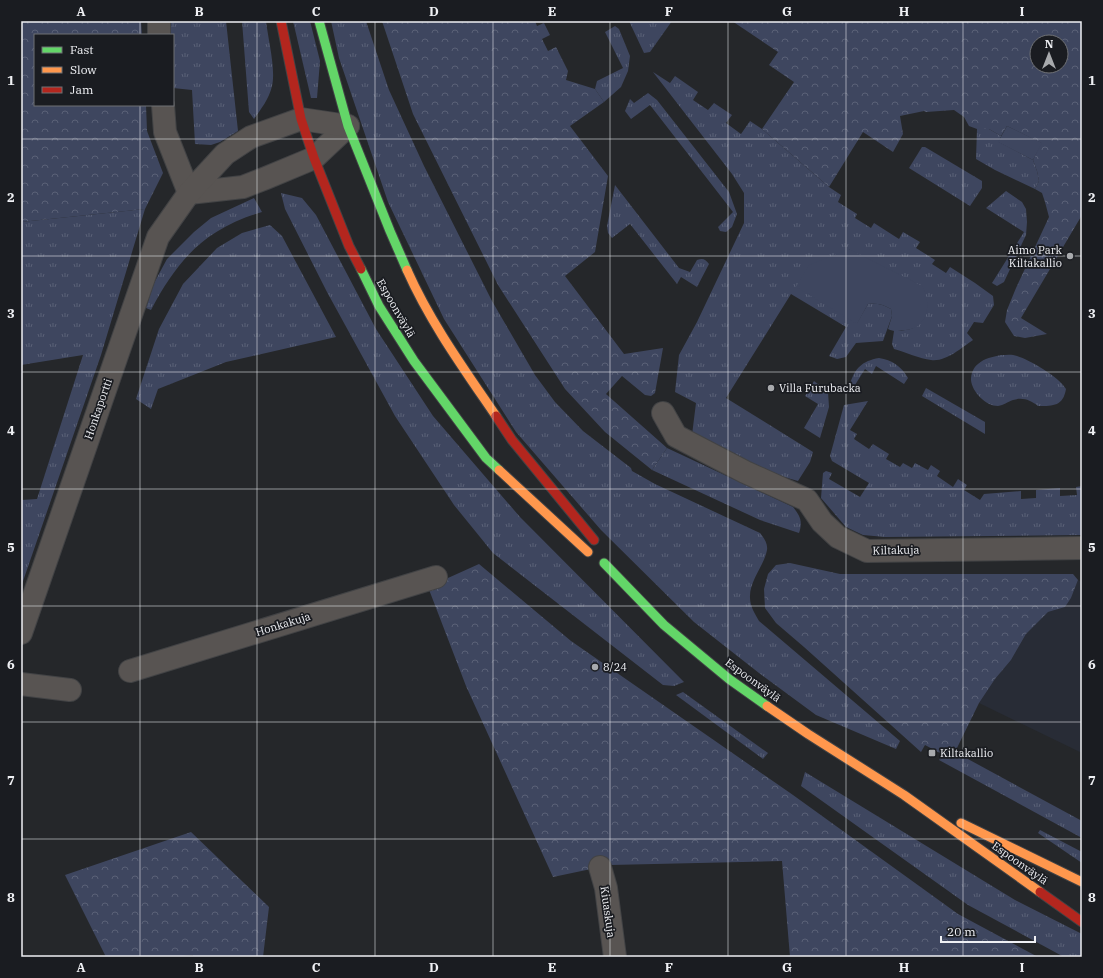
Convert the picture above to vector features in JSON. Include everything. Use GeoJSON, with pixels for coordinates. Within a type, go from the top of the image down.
{"type":"FeatureCollection","features":[{"type":"Feature","properties":{"kind":"main road","name":"Espoonväylä"},"geometry":{"type":"LineString","coordinates":[[281,21],[301,119],[314,158],[349,246],[379,306],[414,361],[486,458],[588,552]]}},
{"type":"Feature","properties":{"kind":"main road"},"geometry":{"type":"LineString","coordinates":[[319,21],[348,126],[390,231],[412,281],[448,346],[512,440],[594,540]]}},
{"type":"Feature","properties":{"kind":"main road","name":"Espoonväylä"},"geometry":{"type":"LineString","coordinates":[[604,563],[664,625],[729,679],[808,734],[904,795],[1082,922]]}},
{"type":"Feature","properties":{"kind":"main road","name":"Espoonväylä"},"geometry":{"type":"LineString","coordinates":[[904,795],[1082,882]]}},
{"type":"Feature","properties":{"kind":"street"},"geometry":{"type":"LineString","coordinates":[[158,21],[159,34]]}},
{"type":"Feature","properties":{"kind":"street"},"geometry":{"type":"LineString","coordinates":[[163,106],[165,132],[189,193],[243,187],[314,158],[348,126]]}},
{"type":"Feature","properties":{"kind":"street","name":"Honkaportti"},"geometry":{"type":"LineString","coordinates":[[21,633],[158,236],[189,193],[225,154],[251,137],[301,119],[348,126]]}},
{"type":"Feature","properties":{"kind":"street","name":"Kiltakuja"},"geometry":{"type":"LineString","coordinates":[[663,413],[676,436],[745,472],[808,500],[822,522],[838,537],[867,551],[1082,548]]}},
{"type":"Feature","properties":{"kind":"street","name":"Honkakuja"},"geometry":{"type":"LineString","coordinates":[[130,671],[436,577]]}},
{"type":"Feature","properties":{"kind":"street"},"geometry":{"type":"LineString","coordinates":[[21,684],[70,690]]}},
{"type":"Feature","properties":{"kind":"street","name":"Kiuaskuja"},"geometry":{"type":"LineString","coordinates":[[600,867],[606,888],[615,957]]}},
{"type":"Feature","properties":{"kind":"shaded area"},"geometry":{"type":"Polygon","coordinates":[[[1078,580],[1082,582],[1082,753],[979,703],[995,679],[1011,660],[1026,634],[1048,612],[1065,607],[1071,598],[1078,580]]]}},
{"type":"Feature","properties":{"kind":"green space"},"geometry":{"type":"Polygon","coordinates":[[[21,21],[141,21],[142,34],[34,34],[34,106],[146,106],[147,131],[163,173],[145,209],[21,222],[21,21]]]}},
{"type":"Feature","properties":{"kind":"green space"},"geometry":{"type":"Polygon","coordinates":[[[171,21],[226,21],[238,131],[220,142],[211,145],[195,144],[192,90],[174,88],[174,34],[171,34],[171,21]]]}},
{"type":"Feature","properties":{"kind":"green space"},"geometry":{"type":"Polygon","coordinates":[[[242,21],[266,21],[273,71],[271,91],[254,119],[249,112],[242,21]]]}},
{"type":"Feature","properties":{"kind":"green space"},"geometry":{"type":"Polygon","coordinates":[[[293,21],[310,21],[320,61],[317,98],[311,98],[293,21]]]}},
{"type":"Feature","properties":{"kind":"green space"},"geometry":{"type":"Polygon","coordinates":[[[331,21],[366,21],[389,90],[424,166],[492,301],[535,375],[555,402],[583,431],[631,468],[632,471],[655,484],[760,533],[766,543],[767,550],[750,592],[750,601],[754,613],[759,621],[900,741],[896,749],[816,715],[694,622],[601,530],[516,432],[444,319],[388,202],[339,58],[331,21]]]}},
{"type":"Feature","properties":{"kind":"green space"},"geometry":{"type":"Polygon","coordinates":[[[382,21],[535,21],[537,26],[544,23],[550,35],[542,39],[548,51],[556,47],[568,71],[566,80],[595,89],[604,102],[570,126],[608,176],[595,252],[565,276],[624,354],[663,348],[655,393],[651,396],[645,395],[622,376],[606,394],[667,448],[652,470],[605,432],[565,389],[498,285],[413,114],[382,21]]]}},
{"type":"Feature","properties":{"kind":"green space"},"geometry":{"type":"Polygon","coordinates":[[[629,21],[672,21],[650,52],[644,53],[629,21]]]}},
{"type":"Feature","properties":{"kind":"green space"},"geometry":{"type":"Polygon","coordinates":[[[732,21],[1082,21],[1082,215],[1021,318],[1047,334],[1025,338],[1014,336],[1005,322],[1007,310],[1016,288],[1049,217],[1042,193],[1035,189],[1039,181],[1033,160],[1041,143],[1007,126],[1001,136],[989,129],[977,129],[969,126],[964,117],[954,110],[924,111],[900,116],[903,134],[893,152],[863,132],[829,187],[762,129],[794,82],[769,65],[778,52],[732,21]]]}},
{"type":"Feature","properties":{"kind":"green space"},"geometry":{"type":"Polygon","coordinates":[[[615,26],[619,29],[630,56],[628,71],[621,87],[604,102],[595,89],[597,81],[623,68],[605,32],[615,26]]]}},
{"type":"Feature","properties":{"kind":"green space"},"geometry":{"type":"Polygon","coordinates":[[[653,72],[670,83],[675,76],[698,92],[693,100],[708,110],[714,103],[732,115],[726,123],[741,134],[750,121],[762,129],[829,187],[841,195],[838,202],[857,214],[855,218],[871,228],[874,223],[899,239],[903,232],[920,242],[916,248],[935,260],[932,264],[946,273],[950,267],[993,296],[994,305],[983,323],[974,322],[967,333],[973,340],[948,357],[931,360],[894,349],[892,344],[894,331],[911,329],[918,325],[924,318],[849,249],[857,323],[868,304],[880,304],[891,309],[892,316],[883,341],[856,343],[846,357],[837,359],[829,356],[846,327],[791,294],[726,398],[813,452],[810,462],[798,481],[759,470],[692,435],[696,403],[675,392],[679,355],[697,322],[744,223],[744,193],[732,174],[653,72]]]}},
{"type":"Feature","properties":{"kind":"green space"},"geometry":{"type":"Polygon","coordinates":[[[648,93],[657,100],[729,192],[737,214],[732,227],[726,232],[720,231],[718,227],[733,212],[650,105],[631,119],[625,111],[630,99],[634,103],[648,93]]]}},
{"type":"Feature","properties":{"kind":"green space"},"geometry":{"type":"Polygon","coordinates":[[[1007,126],[1042,143],[1033,160],[998,142],[1007,126]]]}},
{"type":"Feature","properties":{"kind":"green space"},"geometry":{"type":"Polygon","coordinates":[[[977,129],[989,129],[1001,136],[999,142],[1033,160],[1039,181],[1035,189],[976,159],[977,129]]]}},
{"type":"Feature","properties":{"kind":"green space"},"geometry":{"type":"Polygon","coordinates":[[[922,147],[925,147],[982,181],[982,188],[970,206],[909,168],[922,147]]]}},
{"type":"Feature","properties":{"kind":"green space"},"geometry":{"type":"Polygon","coordinates":[[[615,185],[679,268],[690,272],[697,260],[701,259],[705,260],[709,264],[697,287],[681,277],[677,284],[630,224],[612,238],[608,233],[607,226],[615,185]]]}},
{"type":"Feature","properties":{"kind":"green space"},"geometry":{"type":"Polygon","coordinates":[[[1006,191],[1022,202],[1026,209],[1026,235],[1004,282],[997,286],[992,283],[1024,232],[986,208],[1006,191]]]}},
{"type":"Feature","properties":{"kind":"green space"},"geometry":{"type":"Polygon","coordinates":[[[281,193],[302,198],[316,215],[376,329],[433,416],[520,517],[684,682],[674,686],[663,685],[493,553],[454,505],[395,416],[327,292],[285,209],[281,193]]]}},
{"type":"Feature","properties":{"kind":"green space"},"geometry":{"type":"Polygon","coordinates":[[[254,198],[262,212],[224,227],[195,248],[172,276],[151,310],[146,308],[154,283],[167,259],[194,232],[211,218],[254,198]]]}},
{"type":"Feature","properties":{"kind":"green space"},"geometry":{"type":"Polygon","coordinates":[[[145,209],[101,355],[21,587],[21,500],[37,499],[83,355],[21,365],[21,222],[145,209]]]}},
{"type":"Feature","properties":{"kind":"green space"},"geometry":{"type":"Polygon","coordinates":[[[270,225],[282,236],[336,337],[226,362],[158,389],[151,409],[136,399],[159,329],[183,284],[217,248],[242,233],[270,225]]]}},
{"type":"Feature","properties":{"kind":"green space"},"geometry":{"type":"Polygon","coordinates":[[[849,249],[922,286],[926,295],[927,312],[923,321],[919,325],[908,330],[892,331],[888,329],[892,316],[891,309],[883,305],[874,304],[868,304],[857,324],[796,287],[809,265],[849,249]]]}},
{"type":"Feature","properties":{"kind":"green space"},"geometry":{"type":"Polygon","coordinates":[[[1001,355],[1013,355],[1023,358],[1051,374],[1066,389],[1063,399],[1057,404],[1044,406],[1038,406],[1023,399],[1013,400],[998,406],[984,401],[977,394],[972,385],[971,378],[973,371],[983,360],[1001,355]]]}},
{"type":"Feature","properties":{"kind":"green space"},"geometry":{"type":"Polygon","coordinates":[[[879,358],[892,362],[902,370],[908,378],[904,384],[876,366],[872,374],[865,369],[855,385],[850,384],[854,374],[860,366],[868,361],[879,358]]]}},
{"type":"Feature","properties":{"kind":"green space"},"geometry":{"type":"Polygon","coordinates":[[[814,381],[828,392],[829,407],[820,438],[804,428],[818,404],[805,396],[814,381]]]}},
{"type":"Feature","properties":{"kind":"green space"},"geometry":{"type":"Polygon","coordinates":[[[926,388],[985,422],[985,434],[922,396],[926,388]]]}},
{"type":"Feature","properties":{"kind":"green space"},"geometry":{"type":"Polygon","coordinates":[[[868,401],[850,430],[857,434],[854,439],[869,449],[873,444],[889,454],[886,459],[900,467],[903,463],[912,468],[915,463],[928,470],[931,465],[940,471],[937,476],[953,487],[958,479],[967,485],[964,490],[980,500],[984,494],[1021,491],[1021,499],[1036,498],[1036,490],[1060,488],[1060,496],[1077,495],[1076,487],[1082,486],[1082,535],[885,537],[863,535],[846,527],[821,498],[823,473],[826,471],[832,473],[829,479],[860,497],[869,483],[832,461],[830,456],[844,405],[868,401]]]}},
{"type":"Feature","properties":{"kind":"green space"},"geometry":{"type":"Polygon","coordinates":[[[667,448],[793,507],[800,519],[801,525],[799,533],[760,520],[652,470],[667,448]]]}},
{"type":"Feature","properties":{"kind":"green space"},"geometry":{"type":"Polygon","coordinates":[[[790,563],[840,574],[1073,574],[1078,580],[1071,598],[1065,607],[1048,612],[1026,634],[1011,660],[995,679],[979,703],[955,752],[939,760],[942,754],[925,745],[921,752],[776,623],[765,608],[764,589],[768,574],[776,565],[790,563]]]}},
{"type":"Feature","properties":{"kind":"green space"},"geometry":{"type":"Polygon","coordinates":[[[479,564],[571,641],[793,795],[958,914],[1038,957],[790,957],[782,861],[610,865],[553,877],[466,686],[428,587],[479,564]]]}},
{"type":"Feature","properties":{"kind":"green space"},"geometry":{"type":"Polygon","coordinates":[[[683,692],[768,753],[763,759],[676,695],[683,692]]]}},
{"type":"Feature","properties":{"kind":"green space"},"geometry":{"type":"Polygon","coordinates":[[[955,752],[1082,821],[1082,838],[939,760],[955,752]]]}},
{"type":"Feature","properties":{"kind":"green space"},"geometry":{"type":"Polygon","coordinates":[[[805,772],[1015,900],[1082,934],[1082,957],[1064,957],[968,905],[801,786],[805,772]]]}},
{"type":"Feature","properties":{"kind":"green space"},"geometry":{"type":"Polygon","coordinates":[[[1040,830],[1082,852],[1082,863],[1038,833],[1040,830]]]}},
{"type":"Feature","properties":{"kind":"green space"},"geometry":{"type":"Polygon","coordinates":[[[191,832],[269,907],[263,957],[193,957],[193,955],[173,957],[106,957],[65,875],[191,832]]]}},
{"type":"Feature","properties":{"kind":"traffic: fast"},"geometry":{"type":"LineString","coordinates":[[319,21],[348,126],[407,270]]}},
{"type":"Feature","properties":{"kind":"traffic: fast"},"geometry":{"type":"LineString","coordinates":[[361,269],[379,306],[414,361],[486,458],[499,470]]}},
{"type":"Feature","properties":{"kind":"traffic: fast"},"geometry":{"type":"LineString","coordinates":[[604,563],[664,625],[729,679],[767,706]]}},
{"type":"Feature","properties":{"kind":"traffic: slow"},"geometry":{"type":"LineString","coordinates":[[407,270],[437,327],[496,416]]}},
{"type":"Feature","properties":{"kind":"traffic: slow"},"geometry":{"type":"LineString","coordinates":[[499,470],[588,552]]}},
{"type":"Feature","properties":{"kind":"traffic: slow"},"geometry":{"type":"LineString","coordinates":[[767,706],[904,795],[1040,892]]}},
{"type":"Feature","properties":{"kind":"traffic: slow"},"geometry":{"type":"LineString","coordinates":[[961,823],[1082,882]]}},
{"type":"Feature","properties":{"kind":"traffic: jam"},"geometry":{"type":"LineString","coordinates":[[281,21],[301,119],[314,158],[349,246],[361,269]]}},
{"type":"Feature","properties":{"kind":"traffic: jam"},"geometry":{"type":"LineString","coordinates":[[496,416],[512,440],[594,540]]}},
{"type":"Feature","properties":{"kind":"traffic: jam"},"geometry":{"type":"LineString","coordinates":[[1040,892],[1082,922]]}},
{"type":"Feature","properties":{"kind":"place","name":"Aimo Park Kiltakallio"},"geometry":{"type":"Point","coordinates":[1070,256]}},
{"type":"Feature","properties":{"kind":"place","name":"Villa Furubacka"},"geometry":{"type":"Point","coordinates":[771,388]}},
{"type":"Feature","properties":{"kind":"place","name":"8/24"},"geometry":{"type":"Point","coordinates":[595,667]}},
{"type":"Feature","properties":{"kind":"place","name":"Kiltakallio"},"geometry":{"type":"Point","coordinates":[932,753]}}]}
